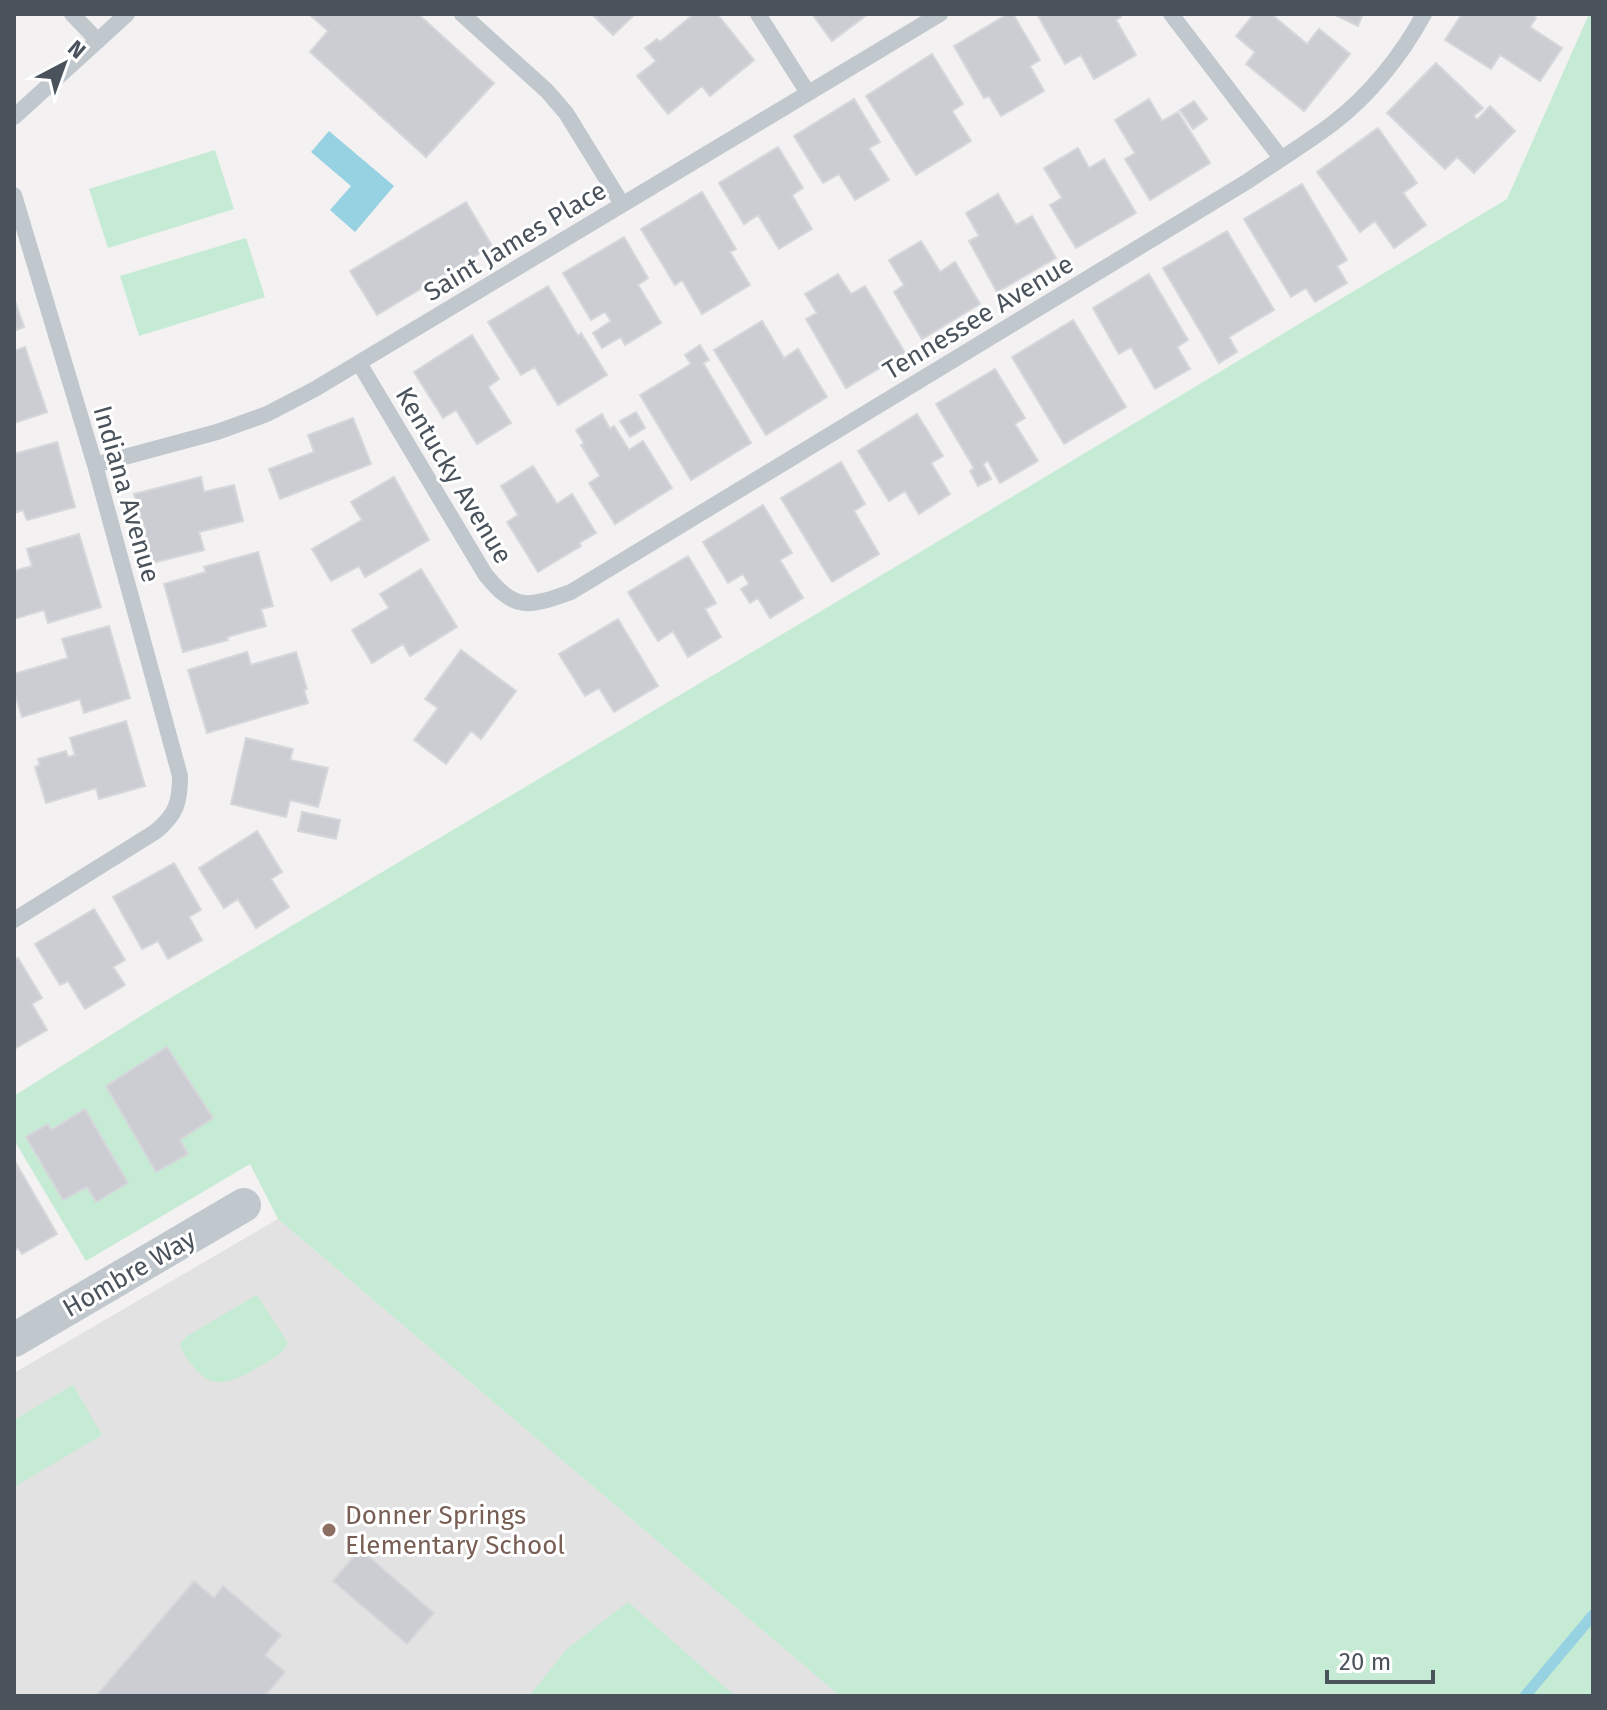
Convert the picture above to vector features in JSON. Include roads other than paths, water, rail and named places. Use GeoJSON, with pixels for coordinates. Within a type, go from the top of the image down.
{"type":"FeatureCollection","features":[{"type":"Feature","properties":{"kind":"street","name":"Hombre Way"},"geometry":{"type":"LineString","coordinates":[[14,1340],[244,1205]]}},
{"type":"Feature","properties":{"kind":"lane"},"geometry":{"type":"LineString","coordinates":[[72,14],[98,41]]}},
{"type":"Feature","properties":{"kind":"lane"},"geometry":{"type":"LineString","coordinates":[[14,117],[127,14]]}},
{"type":"Feature","properties":{"kind":"lane"},"geometry":{"type":"LineString","coordinates":[[462,14],[547,91],[566,113],[622,204]]}},
{"type":"Feature","properties":{"kind":"lane"},"geometry":{"type":"LineString","coordinates":[[758,14],[808,93]]}},
{"type":"Feature","properties":{"kind":"lane","name":"Saint James Place"},"geometry":{"type":"LineString","coordinates":[[95,465],[217,432],[267,414],[315,389],[940,14]]}},
{"type":"Feature","properties":{"kind":"lane"},"geometry":{"type":"LineString","coordinates":[[1171,14],[1281,158]]}},
{"type":"Feature","properties":{"kind":"lane","name":"Tennessee Avenue"},"geometry":{"type":"LineString","coordinates":[[517,603],[537,604],[571,592],[1248,181],[1334,122],[1371,88],[1410,40],[1424,14]]}},
{"type":"Feature","properties":{"kind":"lane","name":"Indiana Avenue"},"geometry":{"type":"LineString","coordinates":[[14,195],[95,465],[180,776],[177,808],[166,823],[14,920]]}},
{"type":"Feature","properties":{"kind":"lane","name":"Kentucky Avenue"},"geometry":{"type":"LineString","coordinates":[[359,363],[485,574],[499,592],[517,603]]}},
{"type":"Feature","properties":{"kind":"water"},"geometry":{"type":"Polygon","coordinates":[[[329,131],[394,186],[355,232],[330,210],[351,186],[311,152],[329,131]]]}},
{"type":"Feature","properties":{"kind":"waterway"},"geometry":{"type":"LineString","coordinates":[[1525,1696],[1593,1615]]}},
{"type":"Feature","properties":{"kind":"place","name":"Donner Springs Elementary School"},"geometry":{"type":"Point","coordinates":[329,1530]}}]}
